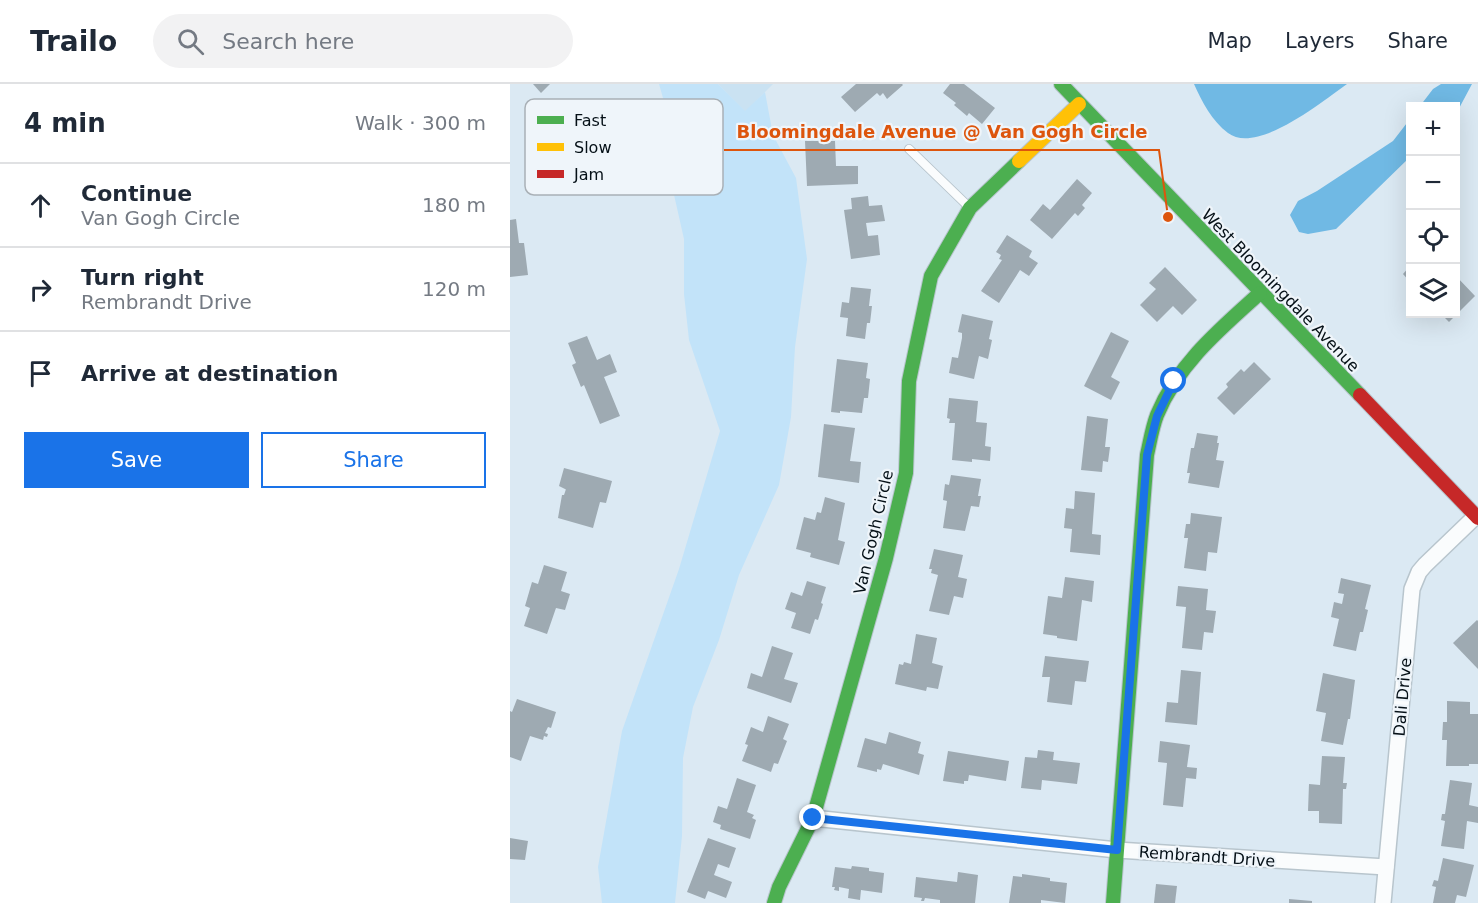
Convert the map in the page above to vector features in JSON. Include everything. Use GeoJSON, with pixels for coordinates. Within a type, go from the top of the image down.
{"type":"FeatureCollection","features":[{"type":"Feature","properties":{"kind":"street","name":"West Bloomingdale Avenue"},"geometry":{"type":"LineString","coordinates":[[1061,84],[1477,517]]}},
{"type":"Feature","properties":{"kind":"street","name":"Van Gogh Circle"},"geometry":{"type":"LineString","coordinates":[[774,903],[779,887],[813,818],[886,558],[906,473],[909,381],[931,276],[970,208],[1079,104]]}},
{"type":"Feature","properties":{"kind":"street"},"geometry":{"type":"LineString","coordinates":[[1113,903],[1147,455],[1157,416],[1174,381],[1207,341],[1260,293]]}},
{"type":"Feature","properties":{"kind":"street","name":"Dali Drive"},"geometry":{"type":"LineString","coordinates":[[1383,903],[1412,589],[1425,565],[1477,517]]}},
{"type":"Feature","properties":{"kind":"street","name":"Rembrandt Drive"},"geometry":{"type":"LineString","coordinates":[[813,818],[1117,850],[1386,867]]}},
{"type":"Feature","properties":{"kind":"lane"},"geometry":{"type":"LineString","coordinates":[[909,149],[970,208]]}},
{"type":"Feature","properties":{"kind":"shaded area"},"geometry":{"type":"Polygon","coordinates":[[[659,84],[718,84],[745,111],[765,92],[773,135],[796,178],[807,259],[795,347],[791,417],[779,485],[739,575],[719,640],[693,707],[683,758],[682,836],[675,903],[602,903],[598,867],[622,731],[679,569],[720,431],[689,340],[684,294],[684,239],[674,195],[723,195],[723,99],[663,99],[659,84]]]}},
{"type":"Feature","properties":{"kind":"shaded area"},"geometry":{"type":"Polygon","coordinates":[[[718,84],[773,84],[745,112],[718,84]]]}},
{"type":"Feature","properties":{"kind":"water"},"geometry":{"type":"Polygon","coordinates":[[[1194,84],[1347,84],[1306,113],[1272,132],[1240,138],[1228,133],[1217,123],[1194,84]]]}},
{"type":"Feature","properties":{"kind":"water"},"geometry":{"type":"Polygon","coordinates":[[[1441,84],[1472,84],[1460,106],[1460,102],[1423,102],[1433,89],[1441,84]]]}},
{"type":"Feature","properties":{"kind":"water"},"geometry":{"type":"Polygon","coordinates":[[[1406,124],[1406,161],[1336,229],[1308,234],[1299,232],[1290,215],[1298,201],[1393,141],[1406,124]]]}},
{"type":"Feature","properties":{"kind":"building"},"geometry":{"type":"Polygon","coordinates":[[[533,84],[550,84],[541,93],[533,84]]]}},
{"type":"Feature","properties":{"kind":"building"},"geometry":{"type":"Polygon","coordinates":[[[856,84],[903,85],[887,99],[883,93],[880,96],[877,93],[855,112],[841,97],[856,84]]]}},
{"type":"Feature","properties":{"kind":"building"},"geometry":{"type":"Polygon","coordinates":[[[950,84],[964,84],[995,108],[982,124],[969,113],[967,116],[943,93],[950,84]]]}},
{"type":"Feature","properties":{"kind":"building"},"geometry":{"type":"Polygon","coordinates":[[[805,141],[835,141],[836,166],[858,166],[858,184],[807,186],[805,141]]]}},
{"type":"Feature","properties":{"kind":"building"},"geometry":{"type":"Polygon","coordinates":[[[1077,179],[1092,193],[1082,205],[1085,208],[1078,216],[1075,213],[1052,239],[1030,220],[1043,204],[1050,210],[1077,179]]]}},
{"type":"Feature","properties":{"kind":"building"},"geometry":{"type":"Polygon","coordinates":[[[868,196],[869,206],[882,205],[885,221],[866,223],[868,236],[878,235],[880,255],[851,259],[844,210],[852,209],[851,198],[868,196]]]}},
{"type":"Feature","properties":{"kind":"building"},"geometry":{"type":"Polygon","coordinates":[[[516,219],[519,243],[524,243],[528,275],[510,277],[510,220],[516,219]]]}},
{"type":"Feature","properties":{"kind":"building"},"geometry":{"type":"Polygon","coordinates":[[[1007,235],[1032,251],[1029,257],[1038,263],[1029,276],[1020,270],[999,303],[981,291],[1002,260],[999,259],[1001,255],[996,252],[1007,235]]]}},
{"type":"Feature","properties":{"kind":"building"},"geometry":{"type":"Polygon","coordinates":[[[1165,267],[1197,300],[1182,315],[1173,306],[1157,322],[1140,305],[1156,289],[1149,283],[1165,267]]]}},
{"type":"Feature","properties":{"kind":"building"},"geometry":{"type":"Polygon","coordinates":[[[1460,280],[1475,296],[1460,311],[1460,280]]]}},
{"type":"Feature","properties":{"kind":"building"},"geometry":{"type":"Polygon","coordinates":[[[851,287],[871,289],[870,323],[867,323],[865,339],[846,336],[848,318],[840,317],[842,302],[849,303],[851,287]]]}},
{"type":"Feature","properties":{"kind":"building"},"geometry":{"type":"Polygon","coordinates":[[[962,314],[993,321],[988,359],[979,356],[974,379],[949,373],[952,357],[958,358],[962,333],[958,332],[962,314]]]}},
{"type":"Feature","properties":{"kind":"building"},"geometry":{"type":"Polygon","coordinates":[[[1111,332],[1129,341],[1111,377],[1120,382],[1111,400],[1084,386],[1111,332]]]}},
{"type":"Feature","properties":{"kind":"building"},"geometry":{"type":"Polygon","coordinates":[[[587,336],[597,360],[610,354],[617,372],[604,377],[620,416],[600,424],[584,385],[581,387],[572,365],[576,363],[568,343],[587,336]]]}},
{"type":"Feature","properties":{"kind":"building"},"geometry":{"type":"Polygon","coordinates":[[[837,359],[868,363],[866,378],[870,379],[868,398],[864,398],[862,413],[831,412],[837,359]]]}},
{"type":"Feature","properties":{"kind":"building"},"geometry":{"type":"Polygon","coordinates":[[[1254,362],[1271,379],[1234,415],[1217,398],[1228,387],[1226,384],[1241,369],[1244,372],[1254,362]]]}},
{"type":"Feature","properties":{"kind":"building"},"geometry":{"type":"Polygon","coordinates":[[[949,398],[978,401],[976,422],[987,423],[985,446],[991,447],[990,461],[952,460],[955,423],[949,423],[950,419],[947,418],[949,398]]]}},
{"type":"Feature","properties":{"kind":"building"},"geometry":{"type":"Polygon","coordinates":[[[1087,416],[1108,419],[1105,447],[1110,447],[1108,462],[1103,461],[1102,472],[1081,470],[1087,416]]]}},
{"type":"Feature","properties":{"kind":"building"},"geometry":{"type":"Polygon","coordinates":[[[824,424],[855,428],[850,461],[861,462],[859,483],[818,477],[824,424]]]}},
{"type":"Feature","properties":{"kind":"building"},"geometry":{"type":"Polygon","coordinates":[[[1197,433],[1218,436],[1216,460],[1224,461],[1219,488],[1188,483],[1190,473],[1187,473],[1191,448],[1194,448],[1197,433]]]}},
{"type":"Feature","properties":{"kind":"building"},"geometry":{"type":"Polygon","coordinates":[[[564,468],[612,481],[606,503],[600,502],[593,528],[558,518],[562,495],[566,489],[559,486],[564,468]]]}},
{"type":"Feature","properties":{"kind":"building"},"geometry":{"type":"Polygon","coordinates":[[[951,475],[981,479],[979,507],[971,506],[965,531],[943,528],[947,501],[943,500],[945,484],[949,485],[951,475]]]}},
{"type":"Feature","properties":{"kind":"building"},"geometry":{"type":"Polygon","coordinates":[[[1075,491],[1095,493],[1092,534],[1101,535],[1100,555],[1070,552],[1072,529],[1064,528],[1066,508],[1074,509],[1075,491]]]}},
{"type":"Feature","properties":{"kind":"building"},"geometry":{"type":"Polygon","coordinates":[[[825,497],[845,503],[838,540],[845,542],[839,565],[810,557],[811,553],[796,549],[804,517],[815,520],[817,512],[821,513],[825,497]]]}},
{"type":"Feature","properties":{"kind":"building"},"geometry":{"type":"Polygon","coordinates":[[[1191,513],[1222,517],[1217,553],[1208,552],[1206,571],[1184,568],[1188,538],[1184,538],[1186,524],[1190,524],[1191,513]]]}},
{"type":"Feature","properties":{"kind":"building"},"geometry":{"type":"Polygon","coordinates":[[[934,549],[963,555],[958,577],[967,579],[963,598],[954,596],[949,615],[929,611],[938,575],[931,573],[932,569],[929,569],[934,549]]]}},
{"type":"Feature","properties":{"kind":"building"},"geometry":{"type":"Polygon","coordinates":[[[544,565],[567,572],[561,591],[570,594],[565,610],[556,608],[547,634],[524,626],[530,608],[525,606],[532,582],[538,584],[544,565]]]}},
{"type":"Feature","properties":{"kind":"building"},"geometry":{"type":"Polygon","coordinates":[[[1065,577],[1094,581],[1092,602],[1082,600],[1077,641],[1043,634],[1048,596],[1062,598],[1065,577]]]}},
{"type":"Feature","properties":{"kind":"building"},"geometry":{"type":"Polygon","coordinates":[[[1341,578],[1371,585],[1365,609],[1368,610],[1363,632],[1360,632],[1356,651],[1333,646],[1339,619],[1331,617],[1334,602],[1342,604],[1344,594],[1338,593],[1341,578]]]}},
{"type":"Feature","properties":{"kind":"building"},"geometry":{"type":"Polygon","coordinates":[[[807,581],[826,587],[818,620],[815,619],[810,634],[791,628],[796,613],[785,609],[791,592],[802,596],[807,581]]]}},
{"type":"Feature","properties":{"kind":"building"},"geometry":{"type":"Polygon","coordinates":[[[1178,586],[1208,589],[1206,610],[1216,611],[1213,633],[1204,632],[1202,650],[1182,648],[1186,607],[1176,606],[1178,586]]]}},
{"type":"Feature","properties":{"kind":"building"},"geometry":{"type":"Polygon","coordinates":[[[1478,621],[1478,669],[1453,643],[1478,621]]]}},
{"type":"Feature","properties":{"kind":"building"},"geometry":{"type":"Polygon","coordinates":[[[916,634],[937,638],[932,663],[943,666],[938,689],[927,687],[926,691],[895,684],[899,664],[903,665],[904,662],[911,664],[916,634]]]}},
{"type":"Feature","properties":{"kind":"building"},"geometry":{"type":"Polygon","coordinates":[[[772,646],[793,653],[784,679],[798,683],[791,703],[747,688],[751,673],[762,677],[772,646]]]}},
{"type":"Feature","properties":{"kind":"building"},"geometry":{"type":"Polygon","coordinates":[[[1045,656],[1089,661],[1086,682],[1075,681],[1072,705],[1047,702],[1050,677],[1042,677],[1045,656]]]}},
{"type":"Feature","properties":{"kind":"building"},"geometry":{"type":"Polygon","coordinates":[[[1181,670],[1201,672],[1197,725],[1165,722],[1167,702],[1178,703],[1181,670]]]}},
{"type":"Feature","properties":{"kind":"building"},"geometry":{"type":"Polygon","coordinates":[[[1323,673],[1355,680],[1350,719],[1348,719],[1343,745],[1321,741],[1326,713],[1316,711],[1323,673]]]}},
{"type":"Feature","properties":{"kind":"building"},"geometry":{"type":"Polygon","coordinates":[[[517,699],[556,712],[551,728],[548,727],[545,733],[548,734],[547,737],[544,736],[543,740],[530,736],[521,761],[510,757],[510,711],[512,712],[517,699]]]}},
{"type":"Feature","properties":{"kind":"building"},"geometry":{"type":"Polygon","coordinates":[[[1447,701],[1470,702],[1470,714],[1478,714],[1478,764],[1446,766],[1447,740],[1442,740],[1443,722],[1447,722],[1447,701]]]}},
{"type":"Feature","properties":{"kind":"building"},"geometry":{"type":"Polygon","coordinates":[[[768,716],[789,724],[783,739],[787,741],[778,764],[774,763],[771,772],[742,761],[751,727],[763,732],[768,716]]]}},
{"type":"Feature","properties":{"kind":"building"},"geometry":{"type":"Polygon","coordinates":[[[889,732],[921,742],[918,753],[924,755],[919,775],[883,764],[881,770],[877,769],[877,772],[857,767],[865,738],[886,744],[889,732]]]}},
{"type":"Feature","properties":{"kind":"building"},"geometry":{"type":"Polygon","coordinates":[[[1160,741],[1190,745],[1187,767],[1197,768],[1196,779],[1186,778],[1183,807],[1163,805],[1167,763],[1158,762],[1160,741]]]}},
{"type":"Feature","properties":{"kind":"building"},"geometry":{"type":"Polygon","coordinates":[[[1038,750],[1054,752],[1053,760],[1080,763],[1077,784],[1042,780],[1041,790],[1021,788],[1025,757],[1037,758],[1038,750]]]}},
{"type":"Feature","properties":{"kind":"building"},"geometry":{"type":"Polygon","coordinates":[[[948,751],[1009,761],[1006,781],[969,775],[968,781],[964,781],[964,784],[943,781],[948,751]]]}},
{"type":"Feature","properties":{"kind":"building"},"geometry":{"type":"Polygon","coordinates":[[[1322,756],[1345,757],[1343,783],[1347,783],[1346,789],[1343,789],[1342,824],[1319,823],[1319,811],[1308,811],[1309,784],[1320,785],[1322,756]]]}},
{"type":"Feature","properties":{"kind":"building"},"geometry":{"type":"Polygon","coordinates":[[[737,778],[756,785],[747,812],[754,815],[752,818],[756,820],[750,839],[720,829],[721,825],[713,822],[718,806],[727,809],[737,778]]]}},
{"type":"Feature","properties":{"kind":"building"},"geometry":{"type":"Polygon","coordinates":[[[1450,780],[1472,783],[1469,805],[1478,807],[1478,823],[1467,821],[1464,849],[1441,846],[1445,821],[1441,820],[1442,814],[1445,814],[1450,780]]]}},
{"type":"Feature","properties":{"kind":"building"},"geometry":{"type":"Polygon","coordinates":[[[510,838],[528,841],[525,860],[510,859],[510,838]]]}},
{"type":"Feature","properties":{"kind":"building"},"geometry":{"type":"Polygon","coordinates":[[[708,838],[736,848],[729,868],[718,864],[714,875],[732,882],[726,898],[708,891],[705,899],[687,892],[708,838]]]}},
{"type":"Feature","properties":{"kind":"building"},"geometry":{"type":"Polygon","coordinates":[[[1443,858],[1474,865],[1466,897],[1457,895],[1455,903],[1433,903],[1436,887],[1432,886],[1434,880],[1438,881],[1443,858]]]}},
{"type":"Feature","properties":{"kind":"building"},"geometry":{"type":"Polygon","coordinates":[[[852,866],[884,873],[882,893],[861,890],[860,900],[848,898],[849,889],[839,887],[839,891],[834,890],[835,887],[832,887],[835,867],[851,869],[852,866]]]}},
{"type":"Feature","properties":{"kind":"building"},"geometry":{"type":"Polygon","coordinates":[[[958,872],[978,875],[975,903],[940,903],[940,900],[925,898],[921,901],[922,898],[914,897],[916,877],[957,882],[958,872]]]}},
{"type":"Feature","properties":{"kind":"building"},"geometry":{"type":"Polygon","coordinates":[[[1022,874],[1067,883],[1065,903],[1041,900],[1041,903],[1009,903],[1013,876],[1022,877],[1022,874]]]}},
{"type":"Feature","properties":{"kind":"building"},"geometry":{"type":"Polygon","coordinates":[[[1156,884],[1177,886],[1175,903],[1154,903],[1156,884]]]}},
{"type":"Feature","properties":{"kind":"building"},"geometry":{"type":"Polygon","coordinates":[[[1289,899],[1312,901],[1312,903],[1289,903],[1289,899]]]}},
{"type":"Feature","properties":{"kind":"traffic: fast"},"geometry":{"type":"LineString","coordinates":[[1061,84],[1360,395]]}},
{"type":"Feature","properties":{"kind":"traffic: fast"},"geometry":{"type":"LineString","coordinates":[[774,903],[779,887],[813,818],[886,558],[906,473],[909,381],[931,276],[970,208],[1019,161]]}},
{"type":"Feature","properties":{"kind":"traffic: fast"},"geometry":{"type":"LineString","coordinates":[[1113,903],[1147,455],[1152,430],[1166,397],[1188,363],[1215,334],[1260,293]]}},
{"type":"Feature","properties":{"kind":"traffic: slow"},"geometry":{"type":"LineString","coordinates":[[1019,161],[1079,104]]}},
{"type":"Feature","properties":{"kind":"traffic: jam"},"geometry":{"type":"LineString","coordinates":[[1360,395],[1478,518]]}},
{"type":"Feature","properties":{"kind":"place","name":"Bloomingdale Avenue @ Van Gogh Circle"},"geometry":{"type":"Point","coordinates":[1168,217]}},
{"type":"Feature","properties":{"kind":"route"},"geometry":{"type":"LineString","coordinates":[[813,818],[1117,850],[1147,455],[1157,416],[1174,381]]}}]}
